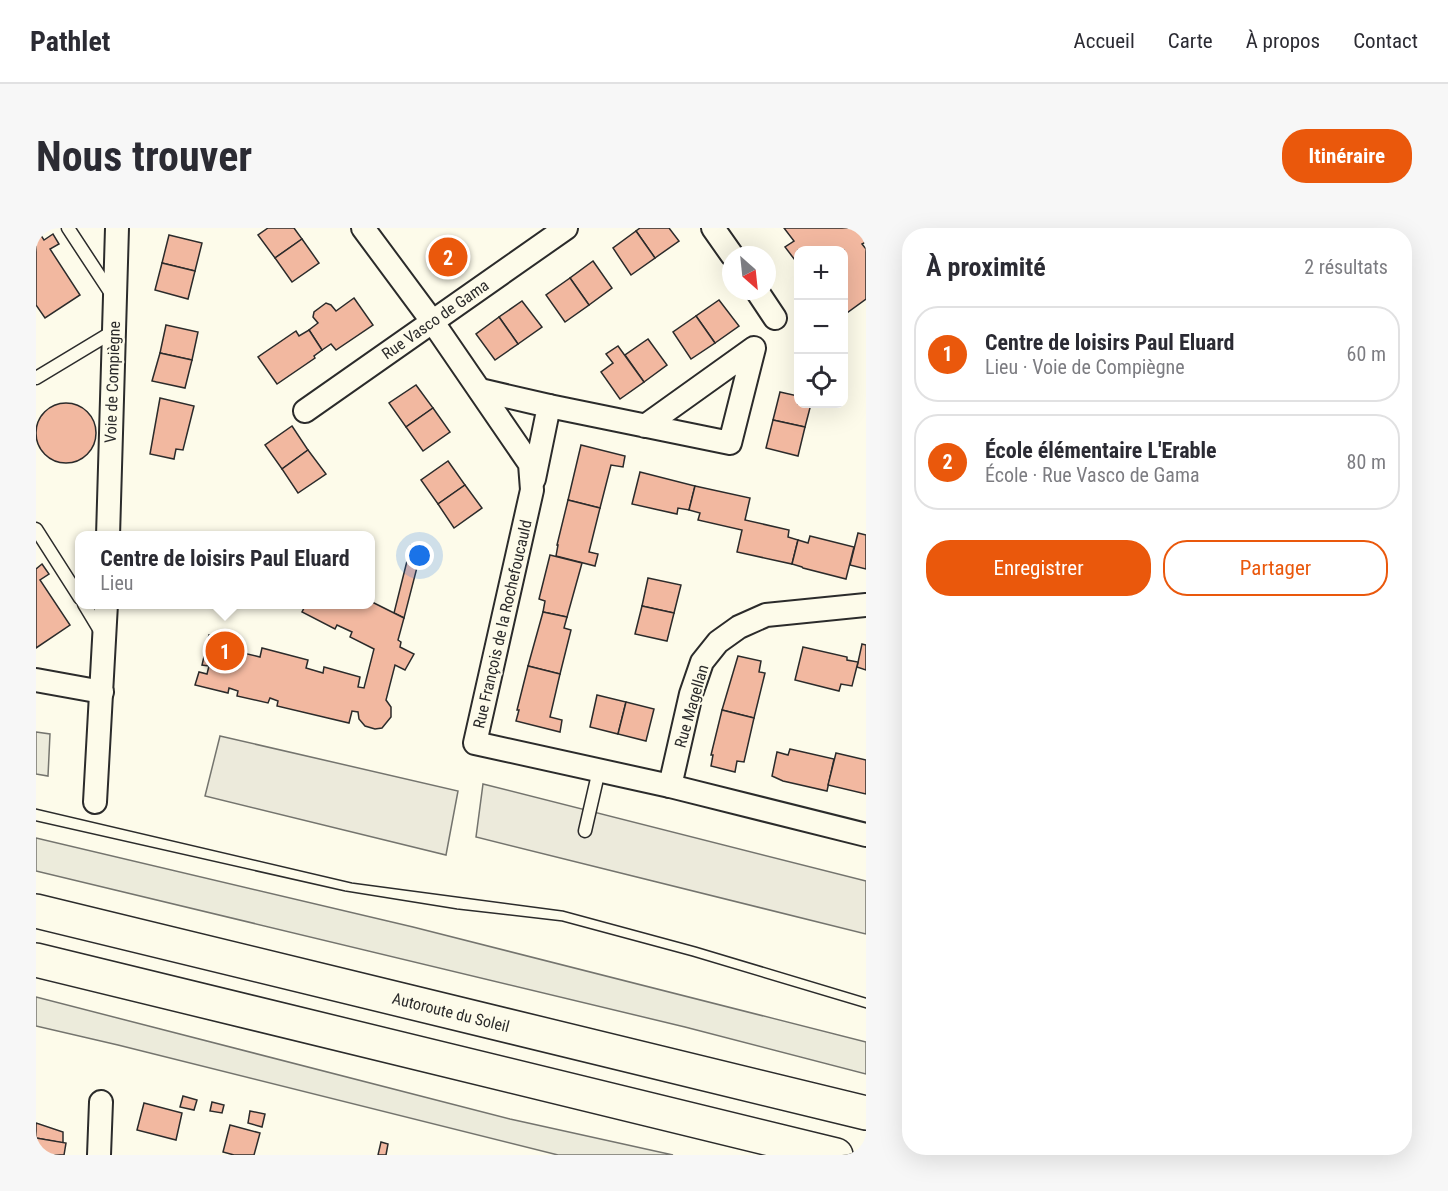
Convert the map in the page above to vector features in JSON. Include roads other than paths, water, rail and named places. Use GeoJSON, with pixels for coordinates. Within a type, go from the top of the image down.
{"type":"FeatureCollection","features":[{"type":"Feature","properties":{"kind":"highway","name":"Autoroute du Soleil"},"geometry":{"type":"LineString","coordinates":[[36,911],[866,1113]]}},
{"type":"Feature","properties":{"kind":"highway"},"geometry":{"type":"LineString","coordinates":[[36,960],[836,1155]]}},
{"type":"Feature","properties":{"kind":"street","name":"Voie de Compiègne"},"geometry":{"type":"LineString","coordinates":[[108,531],[117,228]]}},
{"type":"Feature","properties":{"kind":"street","name":"Rue François de la Rochefoucauld"},"geometry":{"type":"LineString","coordinates":[[363,228],[432,321],[530,464],[532,490],[475,743],[670,786],[866,835]]}},
{"type":"Feature","properties":{"kind":"street","name":"Rue Vasco de Gama"},"geometry":{"type":"LineString","coordinates":[[304,411],[566,228]]}},
{"type":"Feature","properties":{"kind":"street"},"geometry":{"type":"LineString","coordinates":[[713,228],[726,246]]}},
{"type":"Feature","properties":{"kind":"street"},"geometry":{"type":"LineString","coordinates":[[763,300],[775,318]]}},
{"type":"Feature","properties":{"kind":"street"},"geometry":{"type":"LineString","coordinates":[[480,390],[549,406],[645,426],[730,443],[754,348],[645,426]]}},
{"type":"Feature","properties":{"kind":"street"},"geometry":{"type":"LineString","coordinates":[[532,490],[549,406]]}},
{"type":"Feature","properties":{"kind":"street","name":"Rue Magellan"},"geometry":{"type":"LineString","coordinates":[[670,786],[691,694],[702,662],[718,642],[740,627],[766,615],[866,605]]}},
{"type":"Feature","properties":{"kind":"street"},"geometry":{"type":"LineString","coordinates":[[95,802],[106,609]]}},
{"type":"Feature","properties":{"kind":"street"},"geometry":{"type":"LineString","coordinates":[[36,680],[102,692]]}},
{"type":"Feature","properties":{"kind":"street"},"geometry":{"type":"LineString","coordinates":[[99,1155],[100,1102]]}},
{"type":"Feature","properties":{"kind":"lane"},"geometry":{"type":"LineString","coordinates":[[68,228],[114,298]]}},
{"type":"Feature","properties":{"kind":"lane"},"geometry":{"type":"LineString","coordinates":[[36,378],[114,331]]}},
{"type":"Feature","properties":{"kind":"lane"},"geometry":{"type":"LineString","coordinates":[[36,529],[75,590]]}},
{"type":"Feature","properties":{"kind":"lane"},"geometry":{"type":"LineString","coordinates":[[87,609],[105,637]]}},
{"type":"Feature","properties":{"kind":"lane"},"geometry":{"type":"LineString","coordinates":[[585,831],[598,770]]}},
{"type":"Feature","properties":{"kind":"tram line"},"geometry":{"type":"LineString","coordinates":[[36,809],[352,883],[563,911],[696,947],[866,998]]}},
{"type":"Feature","properties":{"kind":"tram line"},"geometry":{"type":"LineString","coordinates":[[36,821],[345,891],[457,909],[562,921],[692,956],[866,1008]]}},
{"type":"Feature","properties":{"kind":"place","name":"École élémentaire L'Erable"},"geometry":{"type":"Point","coordinates":[448,257]}},
{"type":"Feature","properties":{"kind":"place","name":"Centre de loisirs Paul Eluard"},"geometry":{"type":"Point","coordinates":[225,651]}}]}
